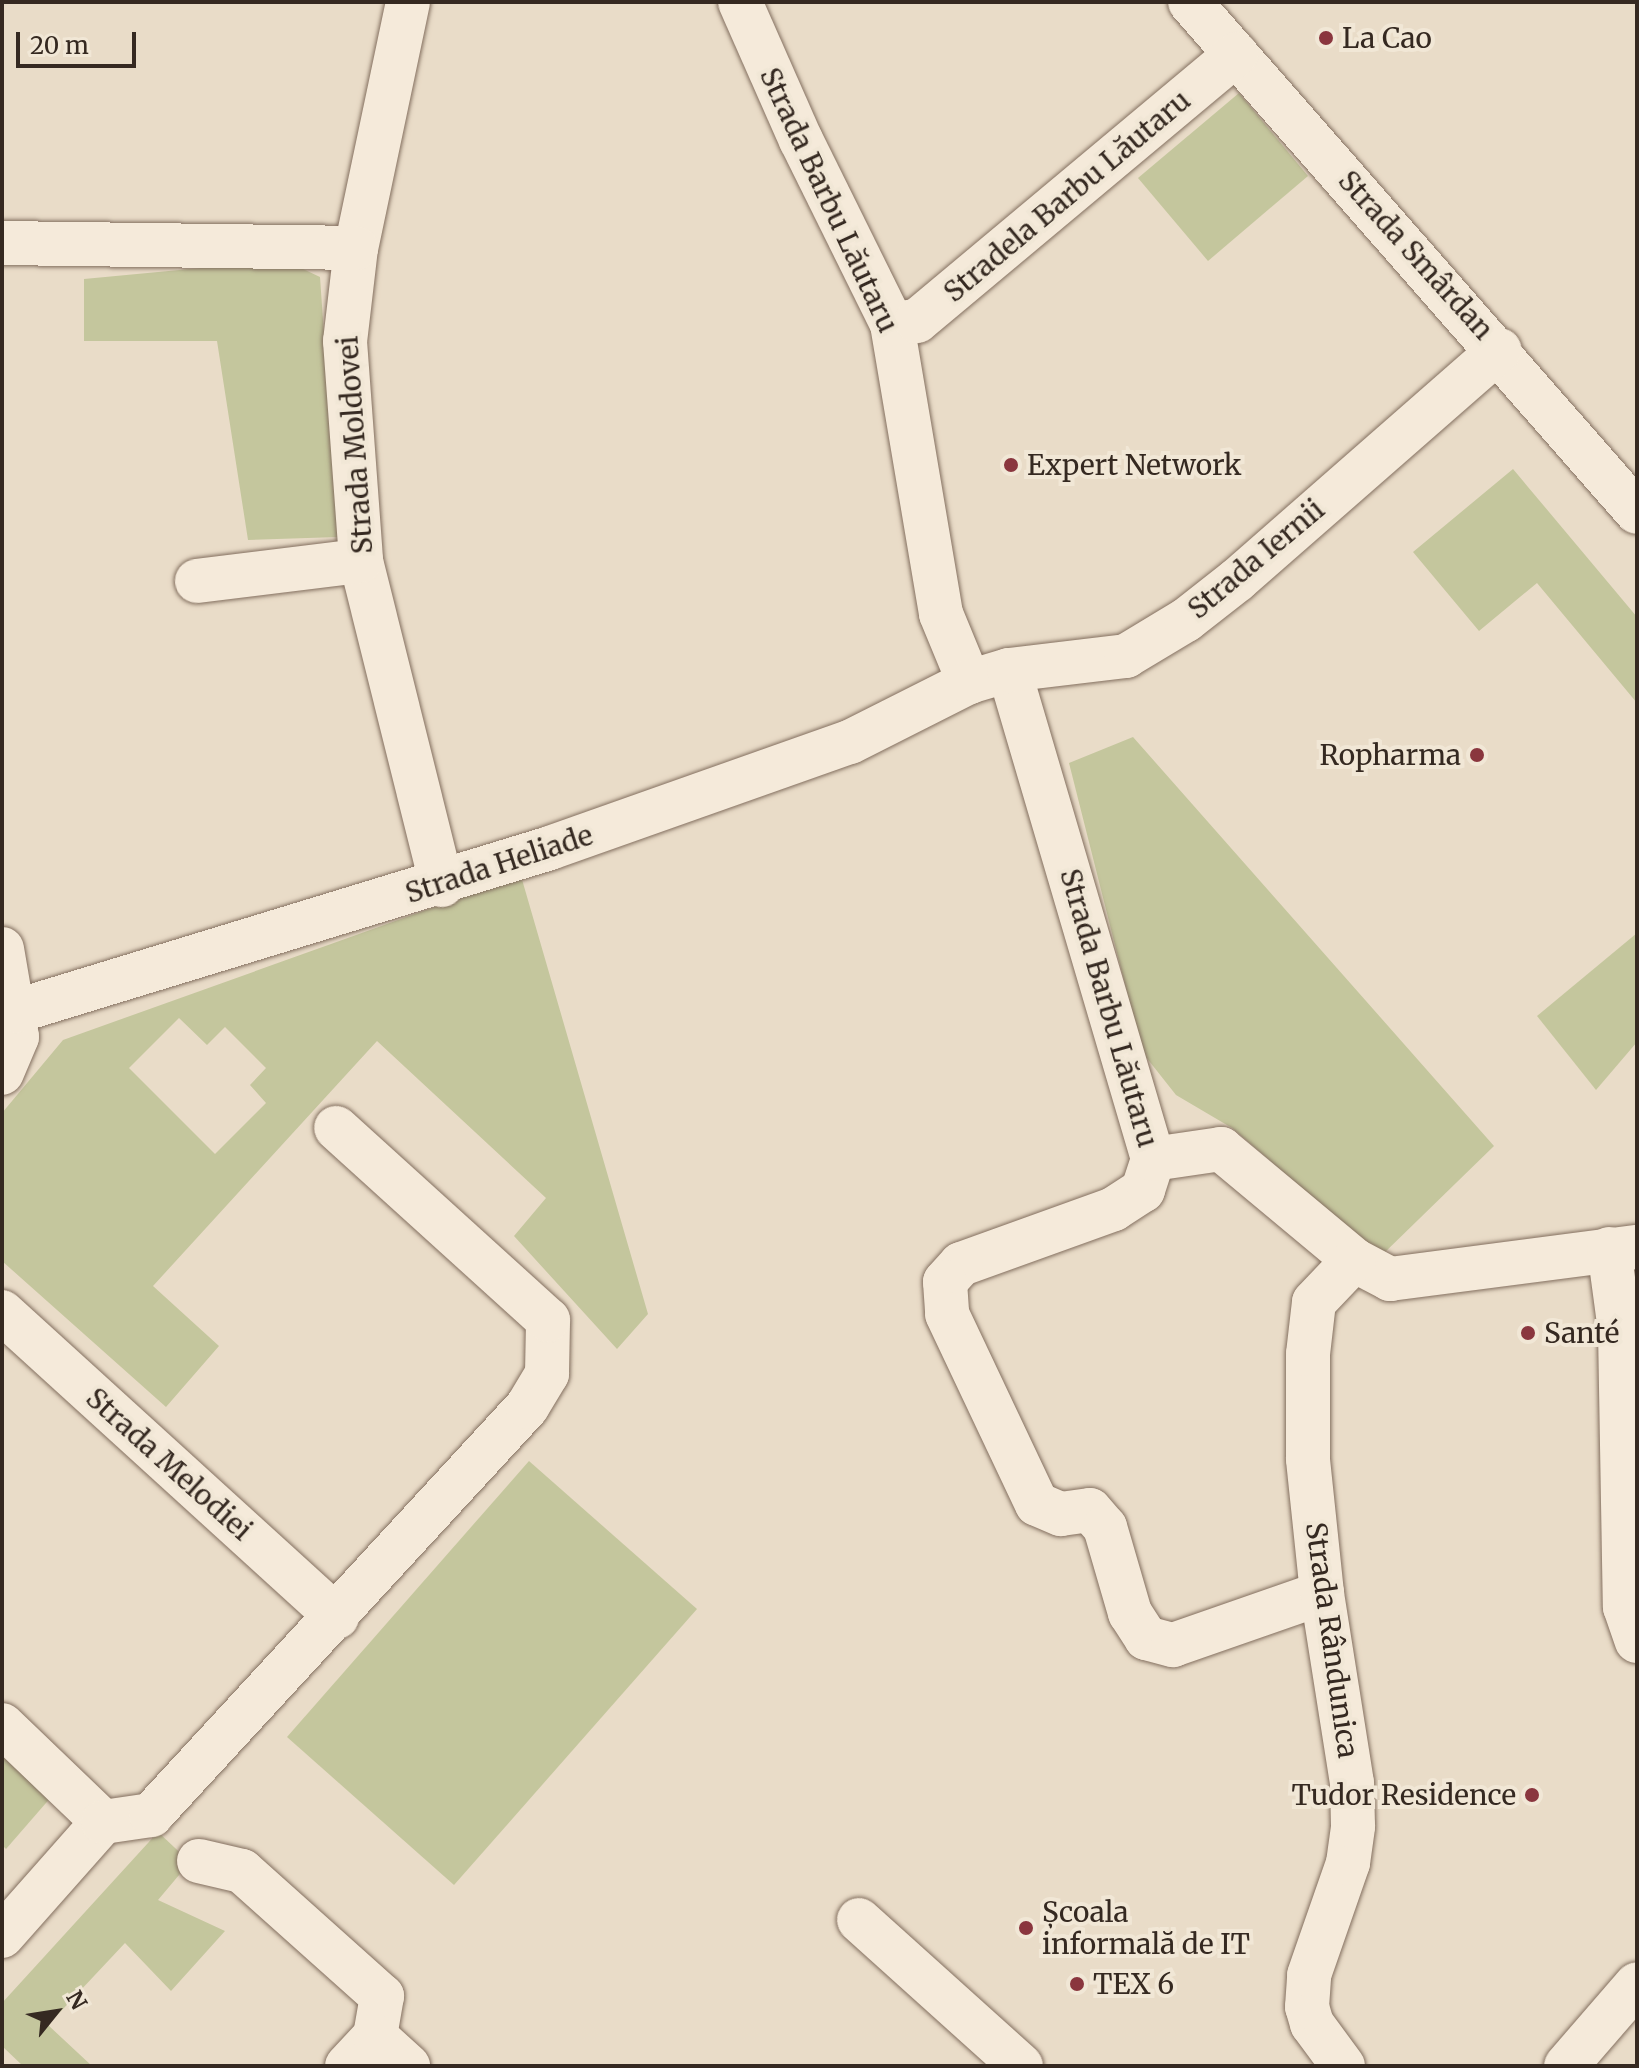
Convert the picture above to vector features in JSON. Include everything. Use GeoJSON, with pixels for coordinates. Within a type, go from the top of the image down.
{"type":"FeatureCollection","features":[{"type":"Feature","properties":{"kind":"street","name":"Strada Moldovei"},"geometry":{"type":"LineString","coordinates":[[408,2],[356,248],[345,341],[361,561],[442,885]]}},
{"type":"Feature","properties":{"kind":"street","name":"Strada Barbu Lăutaru"},"geometry":{"type":"LineString","coordinates":[[740,2],[801,140],[892,324],[941,614],[989,676],[1153,1159],[1221,1149],[1354,1260],[1390,1279],[1623,1248]]}},
{"type":"Feature","properties":{"kind":"street","name":"Strada Smârdan"},"geometry":{"type":"LineString","coordinates":[[1190,2],[1500,350],[1637,512]]}},
{"type":"Feature","properties":{"kind":"street","name":"Stradela Barbu Lăutaru"},"geometry":{"type":"LineString","coordinates":[[892,324],[917,321],[1236,54]]}},
{"type":"Feature","properties":{"kind":"street"},"geometry":{"type":"LineString","coordinates":[[2,243],[356,248]]}},
{"type":"Feature","properties":{"kind":"street","name":"Strada Iernii"},"geometry":{"type":"LineString","coordinates":[[989,676],[1126,656],[1186,620],[1500,350]]}},
{"type":"Feature","properties":{"kind":"street"},"geometry":{"type":"LineString","coordinates":[[197,581],[361,561]]}},
{"type":"Feature","properties":{"kind":"street","name":"Strada Heliade"},"geometry":{"type":"LineString","coordinates":[[17,1011],[442,885],[850,742],[989,676]]}},
{"type":"Feature","properties":{"kind":"street"},"geometry":{"type":"LineString","coordinates":[[2,949],[17,1011],[17,1037],[2,1073]]}},
{"type":"Feature","properties":{"kind":"street"},"geometry":{"type":"LineString","coordinates":[[2,1936],[103,1822],[151,1815],[337,1617],[527,1407],[547,1374],[548,1320],[336,1128]]}},
{"type":"Feature","properties":{"kind":"street"},"geometry":{"type":"LineString","coordinates":[[1153,1159],[1143,1190],[1114,1209],[961,1264],[945,1282],[947,1314],[1037,1504],[1061,1514],[1090,1510],[1105,1527],[1130,1613],[1146,1638],[1173,1645],[1322,1593]]}},
{"type":"Feature","properties":{"kind":"street"},"geometry":{"type":"LineString","coordinates":[[1623,1248],[1620,1330],[1625,1607],[1637,1641]]}},
{"type":"Feature","properties":{"kind":"street","name":"Strada Rândunica"},"geometry":{"type":"LineString","coordinates":[[1343,2066],[1312,2024],[1307,2007],[1309,1975],[1348,1863],[1353,1826],[1352,1783],[1322,1593],[1308,1459],[1308,1354],[1314,1302],[1354,1260]]}},
{"type":"Feature","properties":{"kind":"street","name":"Strada Melodiei"},"geometry":{"type":"LineString","coordinates":[[2,1312],[337,1617]]}},
{"type":"Feature","properties":{"kind":"street"},"geometry":{"type":"LineString","coordinates":[[2,1725],[103,1822]]}},
{"type":"Feature","properties":{"kind":"street"},"geometry":{"type":"LineString","coordinates":[[199,1861],[242,1871],[382,1996],[361,2051],[408,2066]]}},
{"type":"Feature","properties":{"kind":"street"},"geometry":{"type":"LineString","coordinates":[[859,1920],[998,2059]]}},
{"type":"Feature","properties":{"kind":"street"},"geometry":{"type":"LineString","coordinates":[[1566,2066],[1637,1984]]}},
{"type":"Feature","properties":{"kind":"green space"},"geometry":{"type":"Polygon","coordinates":[[[1239,93],[1308,176],[1208,261],[1138,178],[1239,93]]]}},
{"type":"Feature","properties":{"kind":"green space"},"geometry":{"type":"Polygon","coordinates":[[[284,260],[320,277],[338,537],[248,540],[217,341],[84,341],[84,279],[284,260]]]}},
{"type":"Feature","properties":{"kind":"green space"},"geometry":{"type":"Polygon","coordinates":[[[1513,469],[1637,617],[1637,703],[1537,583],[1479,631],[1413,552],[1513,469]]]}},
{"type":"Feature","properties":{"kind":"green space"},"geometry":{"type":"Polygon","coordinates":[[[1133,737],[1494,1146],[1381,1256],[1232,1128],[1176,1095],[1142,1052],[1069,763],[1133,737]]]}},
{"type":"Feature","properties":{"kind":"green space"},"geometry":{"type":"Polygon","coordinates":[[[521,876],[648,1314],[617,1349],[514,1236],[546,1198],[377,1041],[153,1286],[219,1346],[166,1407],[2,1261],[2,1113],[63,1040],[521,876]],[[179,1018],[129,1068],[215,1154],[266,1103],[250,1085],[266,1068],[225,1027],[207,1045],[179,1018]]]}},
{"type":"Feature","properties":{"kind":"green space"},"geometry":{"type":"Polygon","coordinates":[[[1637,933],[1637,1042],[1596,1090],[1537,1016],[1637,933]]]}},
{"type":"Feature","properties":{"kind":"green space"},"geometry":{"type":"Polygon","coordinates":[[[529,1461],[697,1609],[454,1885],[287,1737],[529,1461]]]}},
{"type":"Feature","properties":{"kind":"green space"},"geometry":{"type":"Polygon","coordinates":[[[2,1746],[59,1788],[6,1849],[2,1845],[2,1746]]]}},
{"type":"Feature","properties":{"kind":"green space"},"geometry":{"type":"Polygon","coordinates":[[[158,1832],[190,1862],[158,1900],[225,1931],[171,1991],[125,1943],[48,2025],[92,2066],[23,2066],[2,2046],[2,2003],[158,1832]]]}},
{"type":"Feature","properties":{"kind":"place","name":"La Cao"},"geometry":{"type":"Point","coordinates":[1326,38]}},
{"type":"Feature","properties":{"kind":"place","name":"Expert Network"},"geometry":{"type":"Point","coordinates":[1011,465]}},
{"type":"Feature","properties":{"kind":"place","name":"Ropharma"},"geometry":{"type":"Point","coordinates":[1477,755]}},
{"type":"Feature","properties":{"kind":"place","name":"Santé"},"geometry":{"type":"Point","coordinates":[1528,1333]}},
{"type":"Feature","properties":{"kind":"place","name":"Tudor Residence"},"geometry":{"type":"Point","coordinates":[1532,1795]}},
{"type":"Feature","properties":{"kind":"place","name":"Școala informală de IT"},"geometry":{"type":"Point","coordinates":[1026,1928]}},
{"type":"Feature","properties":{"kind":"place","name":"TEX 6"},"geometry":{"type":"Point","coordinates":[1077,1984]}}]}
